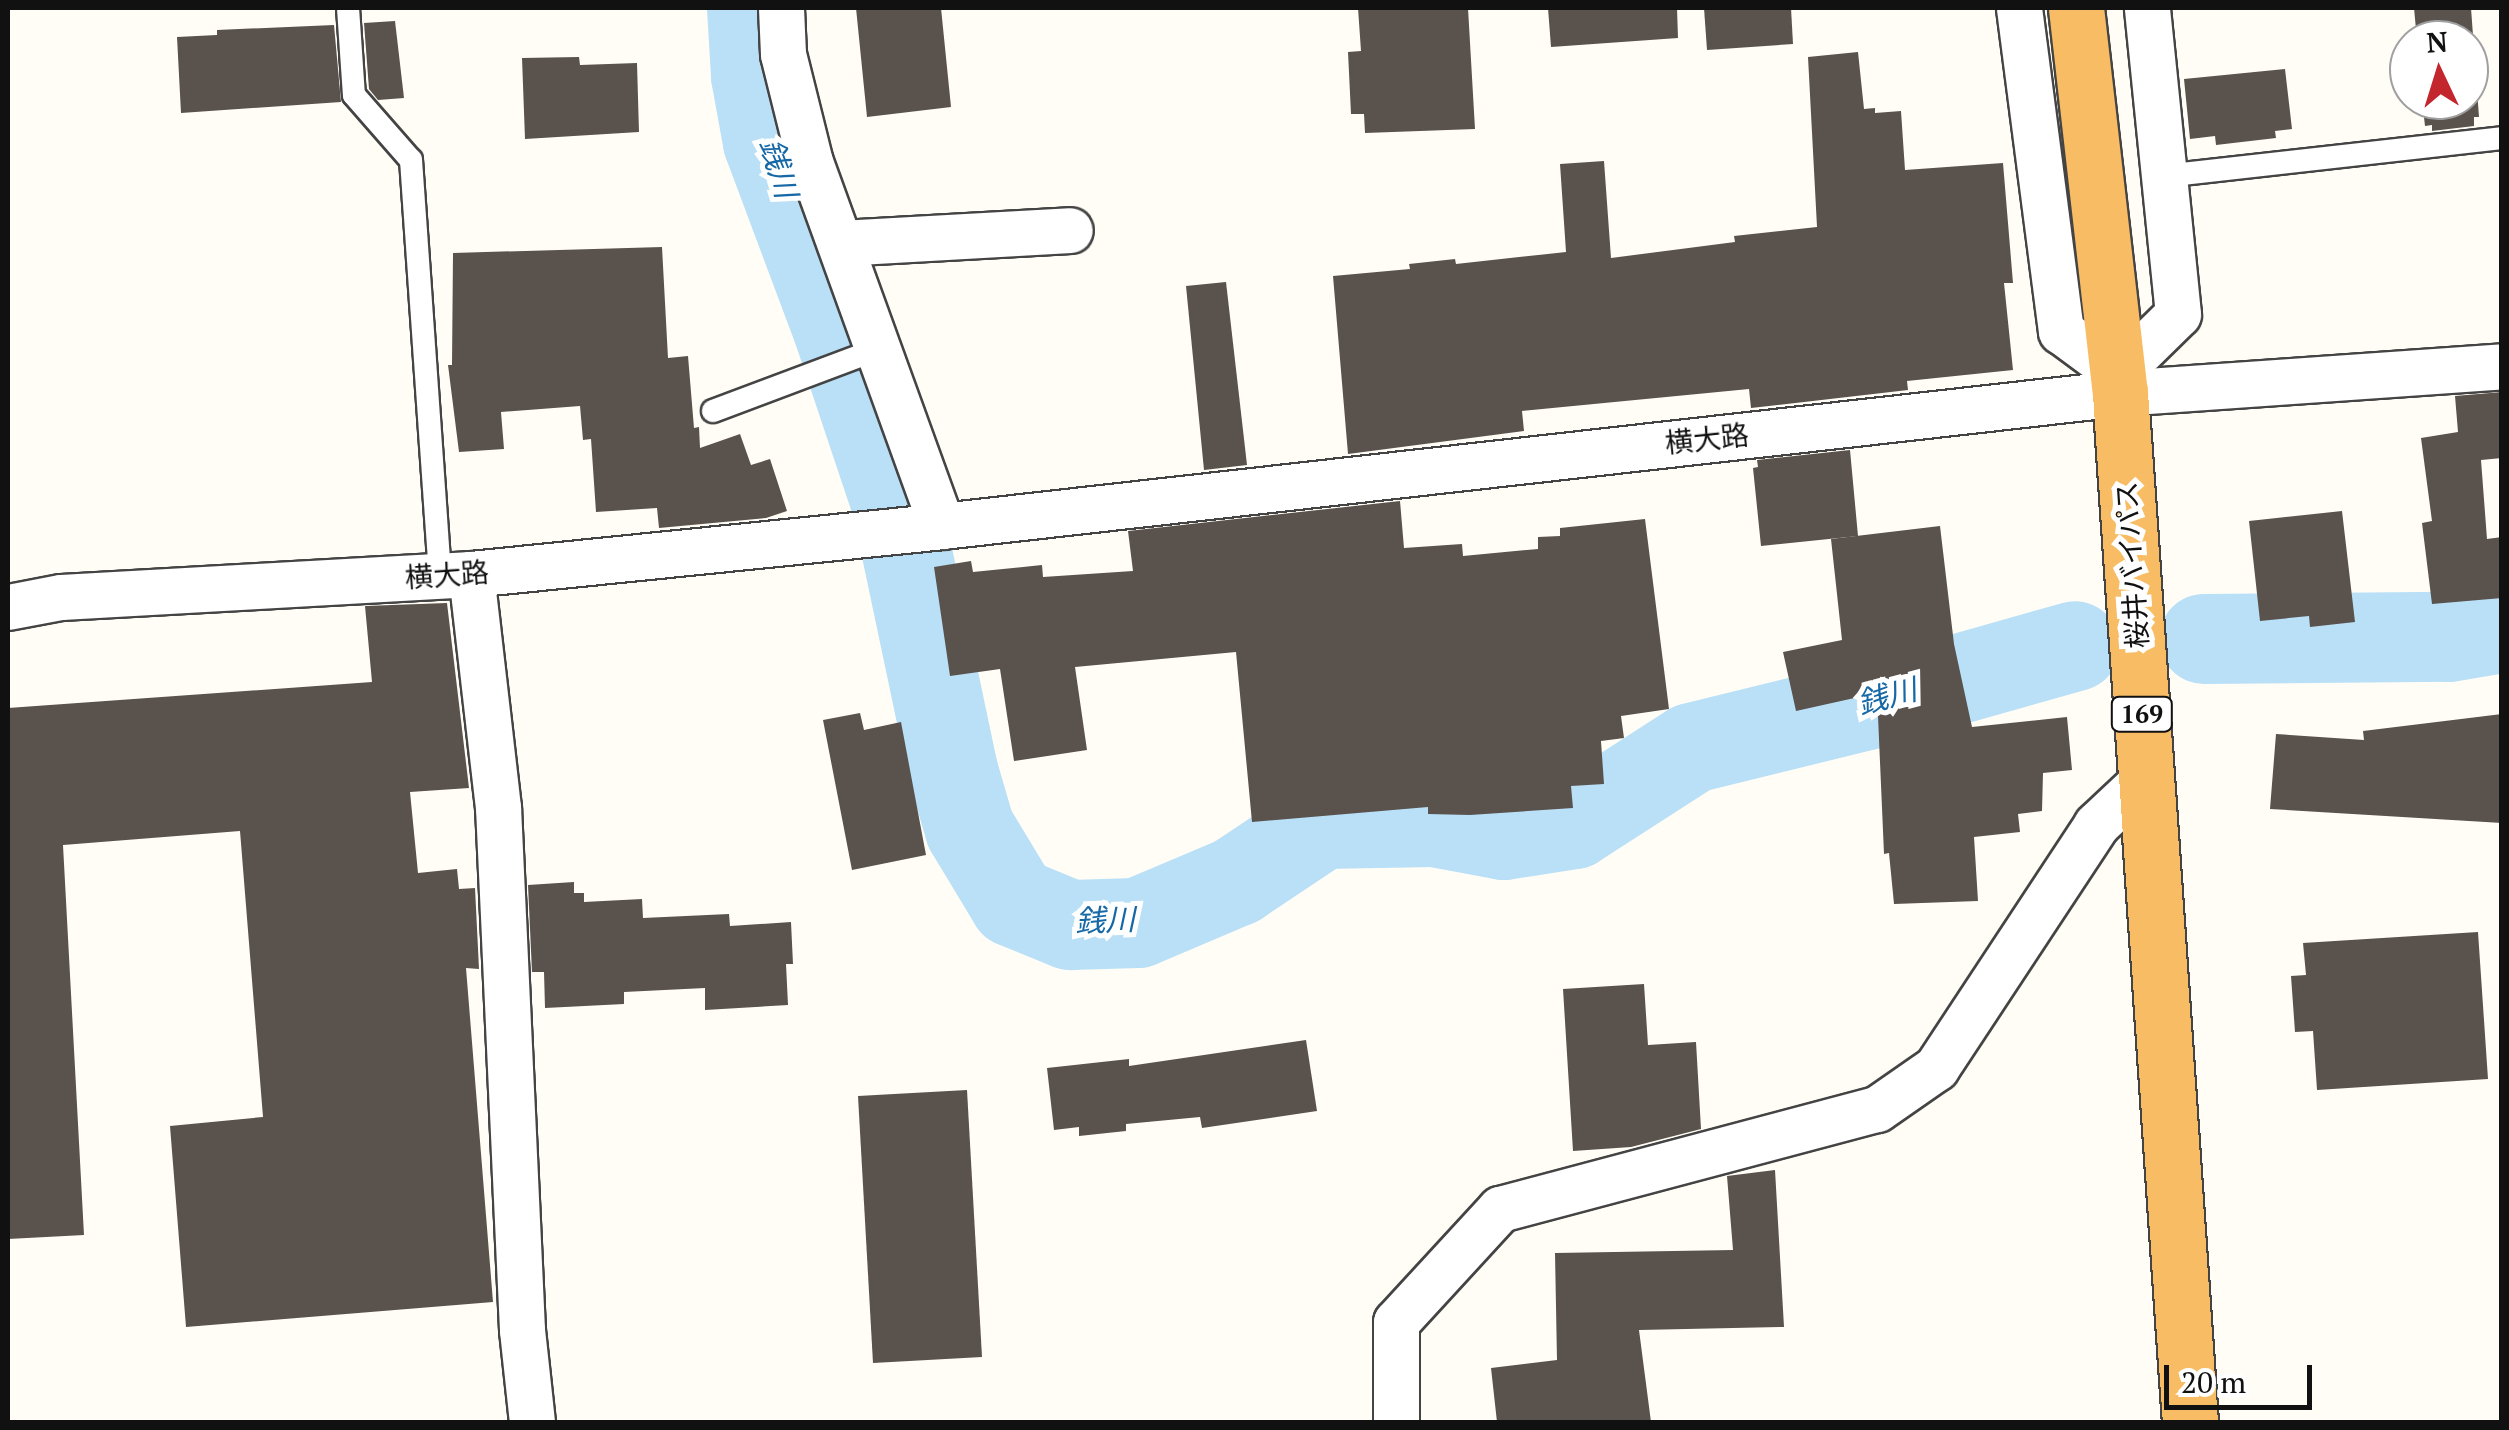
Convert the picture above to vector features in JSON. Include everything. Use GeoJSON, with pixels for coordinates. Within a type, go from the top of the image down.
{"type":"FeatureCollection","features":[{"type":"Feature","properties":{"kind":"highway","name":"桜井バイパス"},"geometry":{"type":"LineString","coordinates":[[2076,8],[2119,383],[2190,1422]]}},
{"type":"Feature","properties":{"kind":"street"},"geometry":{"type":"LineString","coordinates":[[781,8],[783,54],[810,162],[840,243],[914,529]]}},
{"type":"Feature","properties":{"kind":"street"},"geometry":{"type":"LineString","coordinates":[[2019,8],[2061,330],[2119,383],[2178,314],[2147,8]]}},
{"type":"Feature","properties":{"kind":"street"},"geometry":{"type":"LineString","coordinates":[[840,243],[1070,230]]}},
{"type":"Feature","properties":{"kind":"street","name":"横大路"},"geometry":{"type":"LineString","coordinates":[[8,608],[62,597],[455,575],[914,529],[2119,383],[2502,366]]}},
{"type":"Feature","properties":{"kind":"street"},"geometry":{"type":"LineString","coordinates":[[455,575],[498,807],[522,1330],[532,1422]]}},
{"type":"Feature","properties":{"kind":"street"},"geometry":{"type":"LineString","coordinates":[[1396,1422],[1396,1322],[1500,1210],[1876,1109],[1936,1068],[2096,825],[2146,778]]}},
{"type":"Feature","properties":{"kind":"lane"},"geometry":{"type":"LineString","coordinates":[[348,8],[354,96],[410,160],[455,575]]}},
{"type":"Feature","properties":{"kind":"lane"},"geometry":{"type":"LineString","coordinates":[[2164,176],[2502,138]]}},
{"type":"Feature","properties":{"kind":"lane"},"geometry":{"type":"LineString","coordinates":[[713,411],[869,352]]}},
{"type":"Feature","properties":{"kind":"building"},"geometry":{"type":"Polygon","coordinates":[[[856,8],[941,8],[951,107],[867,117],[856,8]]]}},
{"type":"Feature","properties":{"kind":"building"},"geometry":{"type":"Polygon","coordinates":[[[1358,8],[1468,8],[1475,129],[1365,133],[1364,114],[1351,114],[1348,52],[1361,51],[1358,8]]]}},
{"type":"Feature","properties":{"kind":"building"},"geometry":{"type":"Polygon","coordinates":[[[1548,8],[1677,8],[1678,38],[1551,47],[1548,8]]]}},
{"type":"Feature","properties":{"kind":"building"},"geometry":{"type":"Polygon","coordinates":[[[1704,8],[1791,8],[1793,44],[1707,50],[1704,8]]]}},
{"type":"Feature","properties":{"kind":"building"},"geometry":{"type":"Polygon","coordinates":[[[2414,8],[2471,8],[2472,20],[2415,20],[2414,8]]]}},
{"type":"Feature","properties":{"kind":"building"},"geometry":{"type":"Polygon","coordinates":[[[395,21],[404,98],[378,100],[369,89],[364,23],[395,21]]]}},
{"type":"Feature","properties":{"kind":"building"},"geometry":{"type":"Polygon","coordinates":[[[334,25],[341,102],[181,113],[177,37],[217,35],[217,30],[334,25]]]}},
{"type":"Feature","properties":{"kind":"building"},"geometry":{"type":"Polygon","coordinates":[[[1858,52],[1864,109],[1875,108],[1875,113],[1901,111],[1905,170],[2003,163],[2013,283],[2004,283],[2013,370],[1907,381],[1908,390],[1751,408],[1749,389],[1522,411],[1524,431],[1348,454],[1333,276],[1410,269],[1409,264],[1455,259],[1456,264],[1566,252],[1560,164],[1604,161],[1611,258],[1735,242],[1734,236],[1817,227],[1808,57],[1858,52]]]}},
{"type":"Feature","properties":{"kind":"building"},"geometry":{"type":"Polygon","coordinates":[[[579,57],[580,65],[637,63],[639,132],[525,139],[522,58],[579,57]]]}},
{"type":"Feature","properties":{"kind":"building"},"geometry":{"type":"Polygon","coordinates":[[[2285,69],[2292,129],[2275,131],[2276,138],[2216,145],[2215,136],[2190,139],[2184,79],[2285,69]]]}},
{"type":"Feature","properties":{"kind":"building"},"geometry":{"type":"Polygon","coordinates":[[[2424,120],[2474,120],[2474,126],[2432,131],[2432,125],[2425,126],[2424,120]]]}},
{"type":"Feature","properties":{"kind":"building"},"geometry":{"type":"Polygon","coordinates":[[[662,247],[668,358],[688,356],[694,428],[699,427],[700,448],[740,434],[751,465],[770,459],[787,511],[766,518],[659,528],[657,508],[596,512],[591,439],[583,440],[580,406],[501,412],[504,449],[459,452],[448,365],[452,365],[453,253],[662,247]]]}},
{"type":"Feature","properties":{"kind":"building"},"geometry":{"type":"Polygon","coordinates":[[[1226,282],[1247,465],[1204,470],[1186,286],[1226,282]]]}},
{"type":"Feature","properties":{"kind":"building"},"geometry":{"type":"Polygon","coordinates":[[[2502,392],[2502,458],[2481,460],[2487,539],[2502,537],[2502,598],[2432,604],[2422,523],[2432,521],[2421,438],[2458,432],[2455,396],[2502,392]]]}},
{"type":"Feature","properties":{"kind":"building"},"geometry":{"type":"Polygon","coordinates":[[[1850,450],[1858,536],[1761,546],[1753,468],[1758,467],[1757,460],[1850,450]]]}},
{"type":"Feature","properties":{"kind":"building"},"geometry":{"type":"Polygon","coordinates":[[[1400,501],[1404,548],[1462,544],[1463,556],[1538,549],[1538,537],[1560,536],[1560,528],[1645,519],[1669,709],[1621,716],[1624,738],[1601,741],[1604,784],[1571,786],[1573,808],[1470,815],[1428,814],[1428,807],[1252,822],[1236,652],[1075,667],[1087,750],[1014,761],[1000,669],[950,676],[934,567],[971,561],[973,572],[1042,565],[1043,577],[1133,571],[1128,531],[1400,501]]]}},
{"type":"Feature","properties":{"kind":"building"},"geometry":{"type":"Polygon","coordinates":[[[2342,511],[2355,622],[2310,627],[2309,616],[2260,621],[2249,521],[2342,511]]]}},
{"type":"Feature","properties":{"kind":"building"},"geometry":{"type":"Polygon","coordinates":[[[1940,526],[1954,644],[1972,727],[2067,717],[2072,770],[2043,773],[2042,811],[2018,814],[2020,832],[1974,837],[1978,901],[1894,904],[1889,853],[1884,854],[1877,693],[1796,711],[1783,652],[1842,640],[1831,539],[1940,526]]]}},
{"type":"Feature","properties":{"kind":"building"},"geometry":{"type":"Polygon","coordinates":[[[447,603],[469,788],[410,792],[418,873],[457,869],[459,889],[475,888],[479,969],[466,968],[493,1302],[186,1327],[170,1126],[263,1117],[240,831],[63,845],[84,1235],[8,1239],[8,708],[372,682],[365,606],[447,603]]]}},
{"type":"Feature","properties":{"kind":"building"},"geometry":{"type":"Polygon","coordinates":[[[860,713],[864,730],[901,722],[926,855],[852,870],[823,720],[860,713]]]}},
{"type":"Feature","properties":{"kind":"building"},"geometry":{"type":"Polygon","coordinates":[[[2502,714],[2502,823],[2270,809],[2276,734],[2364,740],[2363,731],[2502,714]]]}},
{"type":"Feature","properties":{"kind":"building"},"geometry":{"type":"Polygon","coordinates":[[[574,882],[574,893],[584,893],[584,902],[642,899],[643,918],[729,914],[730,926],[791,922],[793,964],[786,964],[788,1005],[705,1010],[705,988],[624,992],[624,1004],[545,1008],[544,972],[532,972],[528,885],[574,882]]]}},
{"type":"Feature","properties":{"kind":"building"},"geometry":{"type":"Polygon","coordinates":[[[2478,932],[2488,1079],[2317,1090],[2313,1031],[2295,1032],[2291,976],[2306,975],[2303,943],[2478,932]]]}},
{"type":"Feature","properties":{"kind":"building"},"geometry":{"type":"Polygon","coordinates":[[[1644,984],[1648,1045],[1696,1042],[1701,1129],[1631,1147],[1573,1151],[1563,989],[1644,984]]]}},
{"type":"Feature","properties":{"kind":"building"},"geometry":{"type":"Polygon","coordinates":[[[1306,1040],[1317,1111],[1202,1128],[1200,1117],[1126,1124],[1126,1131],[1079,1136],[1079,1127],[1054,1130],[1047,1068],[1129,1059],[1129,1066],[1306,1040]]]}},
{"type":"Feature","properties":{"kind":"building"},"geometry":{"type":"Polygon","coordinates":[[[967,1090],[982,1357],[873,1363],[858,1096],[967,1090]]]}},
{"type":"Feature","properties":{"kind":"building"},"geometry":{"type":"Polygon","coordinates":[[[1775,1170],[1784,1327],[1639,1330],[1651,1422],[1497,1422],[1491,1368],[1557,1360],[1555,1253],[1733,1250],[1727,1176],[1775,1170]]]}},
{"type":"Feature","properties":{"kind":"waterway","name":"銭川"},"geometry":{"type":"LineString","coordinates":[[752,8],[756,76],[768,142],[838,329],[897,505],[953,771],[970,829],[1014,902],[1070,925],[1138,923],[1237,881],[1322,824],[1434,822],[1504,835],[1574,824],[1692,748],[1867,705],[2075,646]]}},
{"type":"Feature","properties":{"kind":"waterway","name":"銭川"},"geometry":{"type":"LineString","coordinates":[[2204,639],[2448,637],[2502,628]]}}]}
